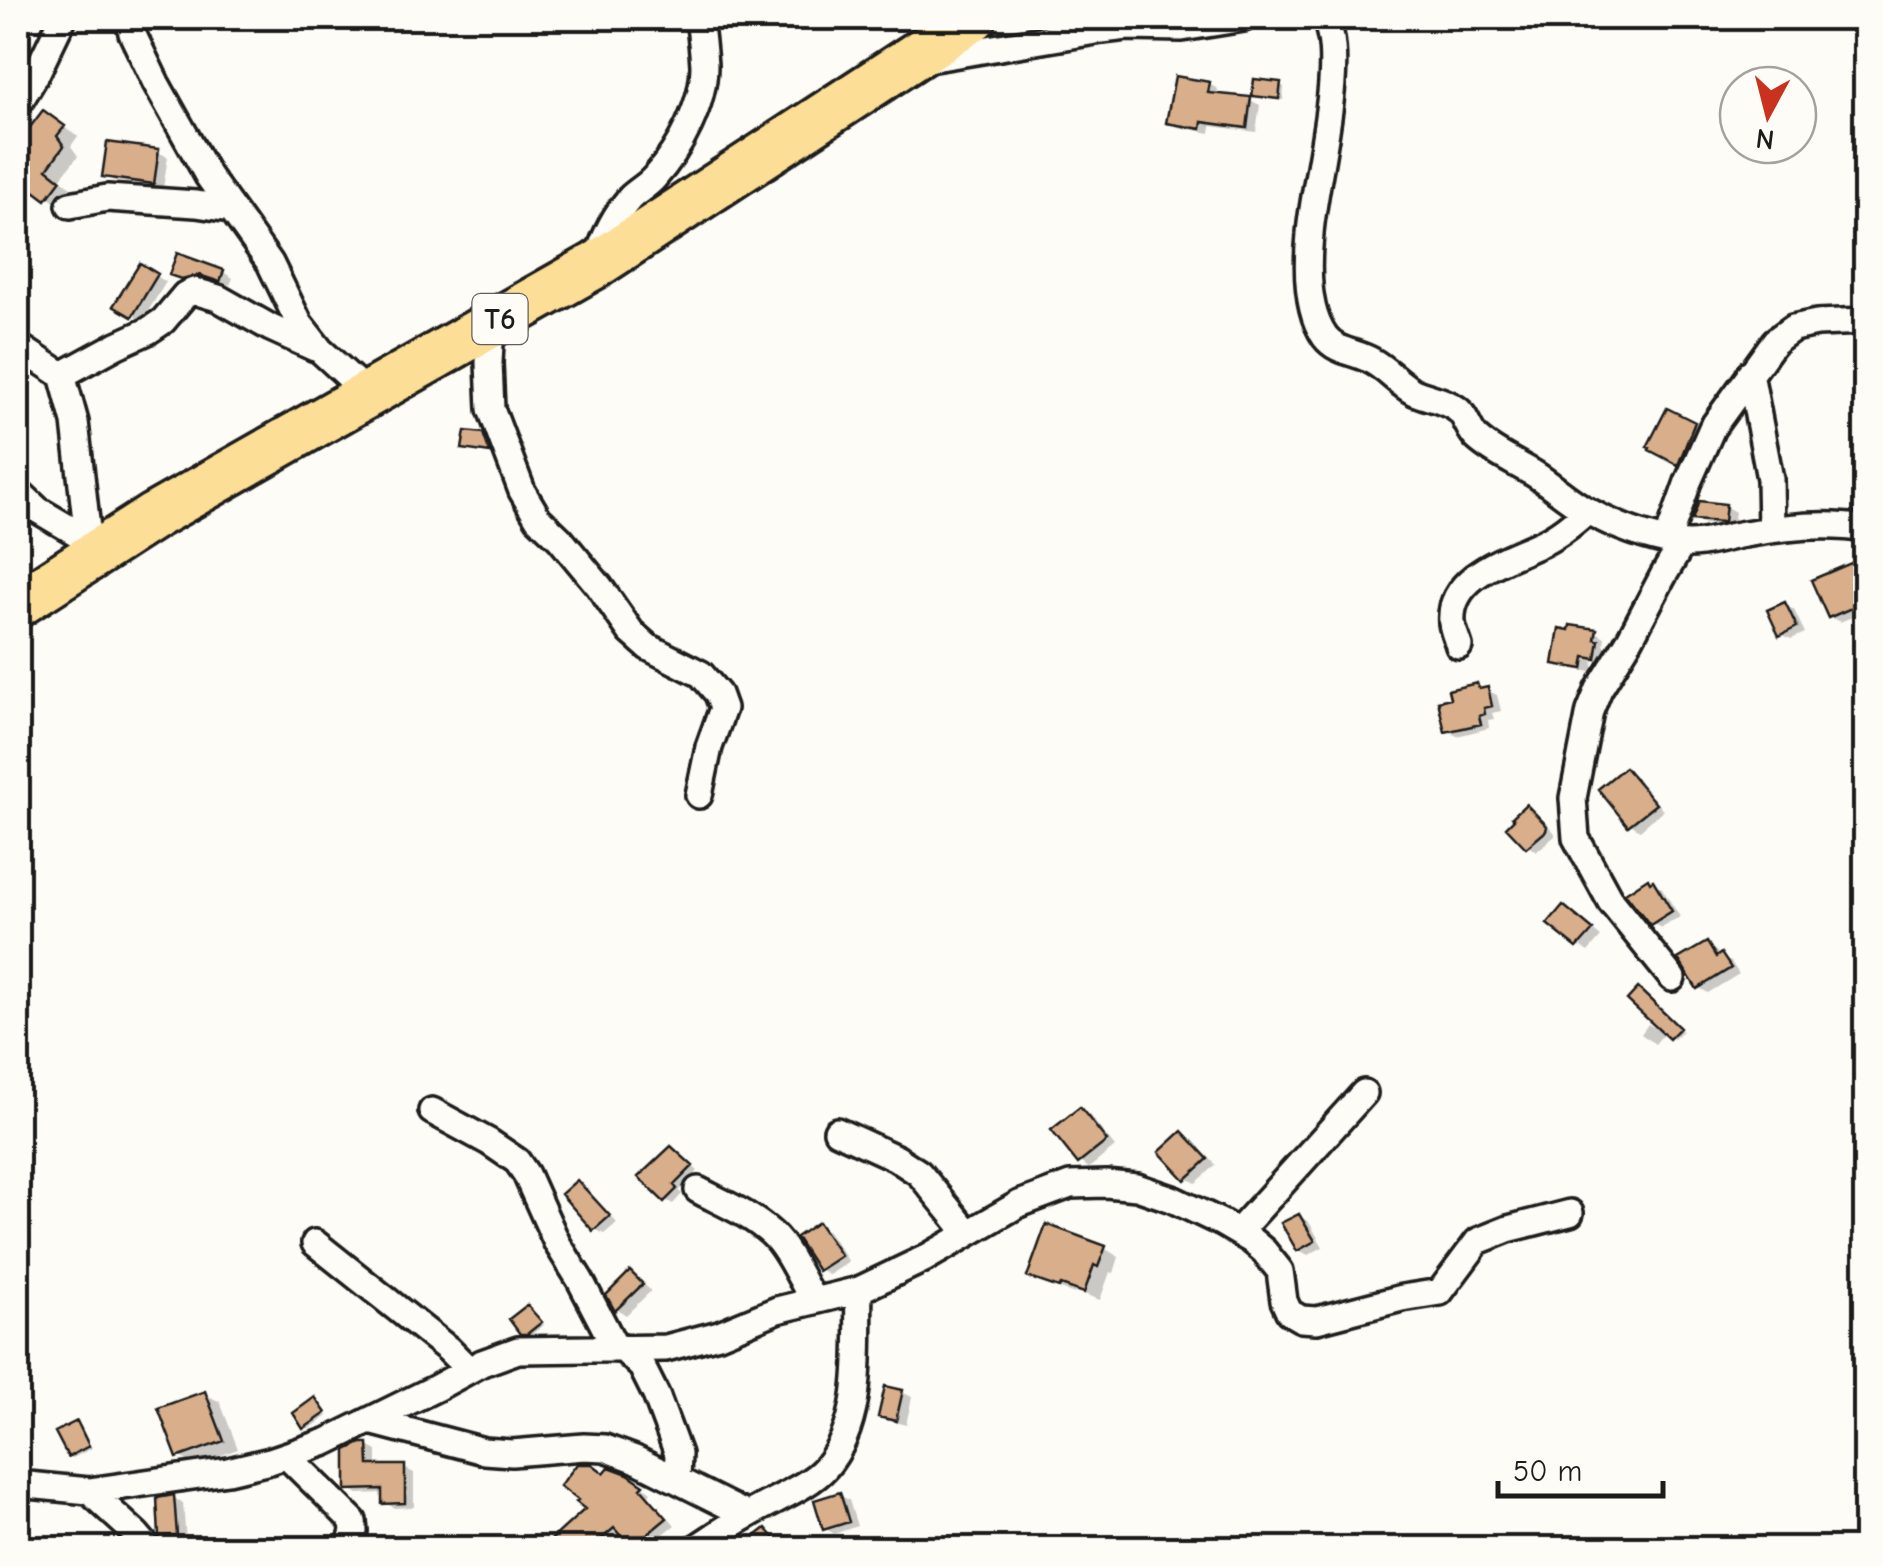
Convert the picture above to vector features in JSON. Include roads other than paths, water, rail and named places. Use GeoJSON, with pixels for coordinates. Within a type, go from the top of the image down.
{"type":"FeatureCollection","features":[{"type":"Feature","properties":{"kind":"highway","name":"T6"},"geometry":{"type":"LineString","coordinates":[[18,604],[88,548],[154,516],[596,265],[973,18]]}},
{"type":"Feature","properties":{"kind":"street"},"geometry":{"type":"LineString","coordinates":[[18,104],[63,18]]}},
{"type":"Feature","properties":{"kind":"street"},"geometry":{"type":"LineString","coordinates":[[128,18],[156,83],[208,176],[270,262],[299,323],[320,350],[368,394]]}},
{"type":"Feature","properties":{"kind":"street"},"geometry":{"type":"LineString","coordinates":[[596,265],[616,218],[630,198],[654,179],[698,102],[704,67],[699,18]]}},
{"type":"Feature","properties":{"kind":"street"},"geometry":{"type":"LineString","coordinates":[[903,64],[1066,34],[1128,27],[1182,28],[1244,18]]}},
{"type":"Feature","properties":{"kind":"street"},"geometry":{"type":"LineString","coordinates":[[1324,18],[1331,40],[1330,109],[1315,187],[1309,268],[1314,314],[1327,340],[1335,347],[1372,360],[1411,390],[1458,409],[1480,442],[1588,511],[1645,536],[1675,542],[1714,542],[1742,534],[1811,525],[1866,530]]}},
{"type":"Feature","properties":{"kind":"street"},"geometry":{"type":"LineString","coordinates":[[70,204],[107,198],[230,209]]}},
{"type":"Feature","properties":{"kind":"street"},"geometry":{"type":"LineString","coordinates":[[62,375],[148,332],[185,295],[194,291],[218,298],[320,350]]}},
{"type":"Feature","properties":{"kind":"street"},"geometry":{"type":"LineString","coordinates":[[1672,978],[1611,902],[1576,838],[1572,798],[1590,711],[1663,576],[1688,482],[1712,428],[1750,373],[1775,340],[1793,328],[1866,320]]}},
{"type":"Feature","properties":{"kind":"street"},"geometry":{"type":"LineString","coordinates":[[492,324],[490,409],[522,491],[538,518],[589,573],[648,648],[701,674],[718,694],[723,708],[699,795]]}},
{"type":"Feature","properties":{"kind":"street"},"geometry":{"type":"LineString","coordinates":[[18,346],[62,375],[75,422],[88,548]]}},
{"type":"Feature","properties":{"kind":"street"},"geometry":{"type":"LineString","coordinates":[[1750,373],[1770,479],[1772,530]]}},
{"type":"Feature","properties":{"kind":"street"},"geometry":{"type":"LineString","coordinates":[[18,491],[88,548]]}},
{"type":"Feature","properties":{"kind":"street"},"geometry":{"type":"LineString","coordinates":[[1459,646],[1452,624],[1454,611],[1458,595],[1473,578],[1567,529],[1588,511]]}},
{"type":"Feature","properties":{"kind":"street"},"geometry":{"type":"LineString","coordinates":[[1238,1232],[1364,1094]]}},
{"type":"Feature","properties":{"kind":"street"},"geometry":{"type":"LineString","coordinates":[[432,1112],[489,1142],[516,1161],[526,1174],[558,1243],[619,1348],[642,1368],[656,1395],[678,1454],[677,1480]]}},
{"type":"Feature","properties":{"kind":"street"},"geometry":{"type":"LineString","coordinates":[[837,1131],[919,1173],[968,1232]]}},
{"type":"Feature","properties":{"kind":"street"},"geometry":{"type":"LineString","coordinates":[[18,1484],[89,1491],[228,1472],[326,1442],[518,1350],[666,1348],[718,1334],[776,1310],[859,1290],[924,1259],[1019,1204],[1070,1186],[1137,1186],[1238,1232],[1264,1252],[1280,1271],[1289,1312],[1317,1320],[1440,1292],[1478,1240],[1570,1213]]}},
{"type":"Feature","properties":{"kind":"street"},"geometry":{"type":"LineString","coordinates":[[698,1190],[772,1234],[814,1301]]}},
{"type":"Feature","properties":{"kind":"street"},"geometry":{"type":"LineString","coordinates":[[315,1243],[470,1370]]}},
{"type":"Feature","properties":{"kind":"street"},"geometry":{"type":"LineString","coordinates":[[696,1548],[825,1469],[851,1424],[859,1290]]}},
{"type":"Feature","properties":{"kind":"street"},"geometry":{"type":"LineString","coordinates":[[370,1421],[484,1451],[605,1448],[746,1515]]}},
{"type":"Feature","properties":{"kind":"street"},"geometry":{"type":"LineString","coordinates":[[287,1456],[352,1521],[354,1531],[349,1548]]}},
{"type":"Feature","properties":{"kind":"street"},"geometry":{"type":"LineString","coordinates":[[89,1491],[138,1546]]}}]}
